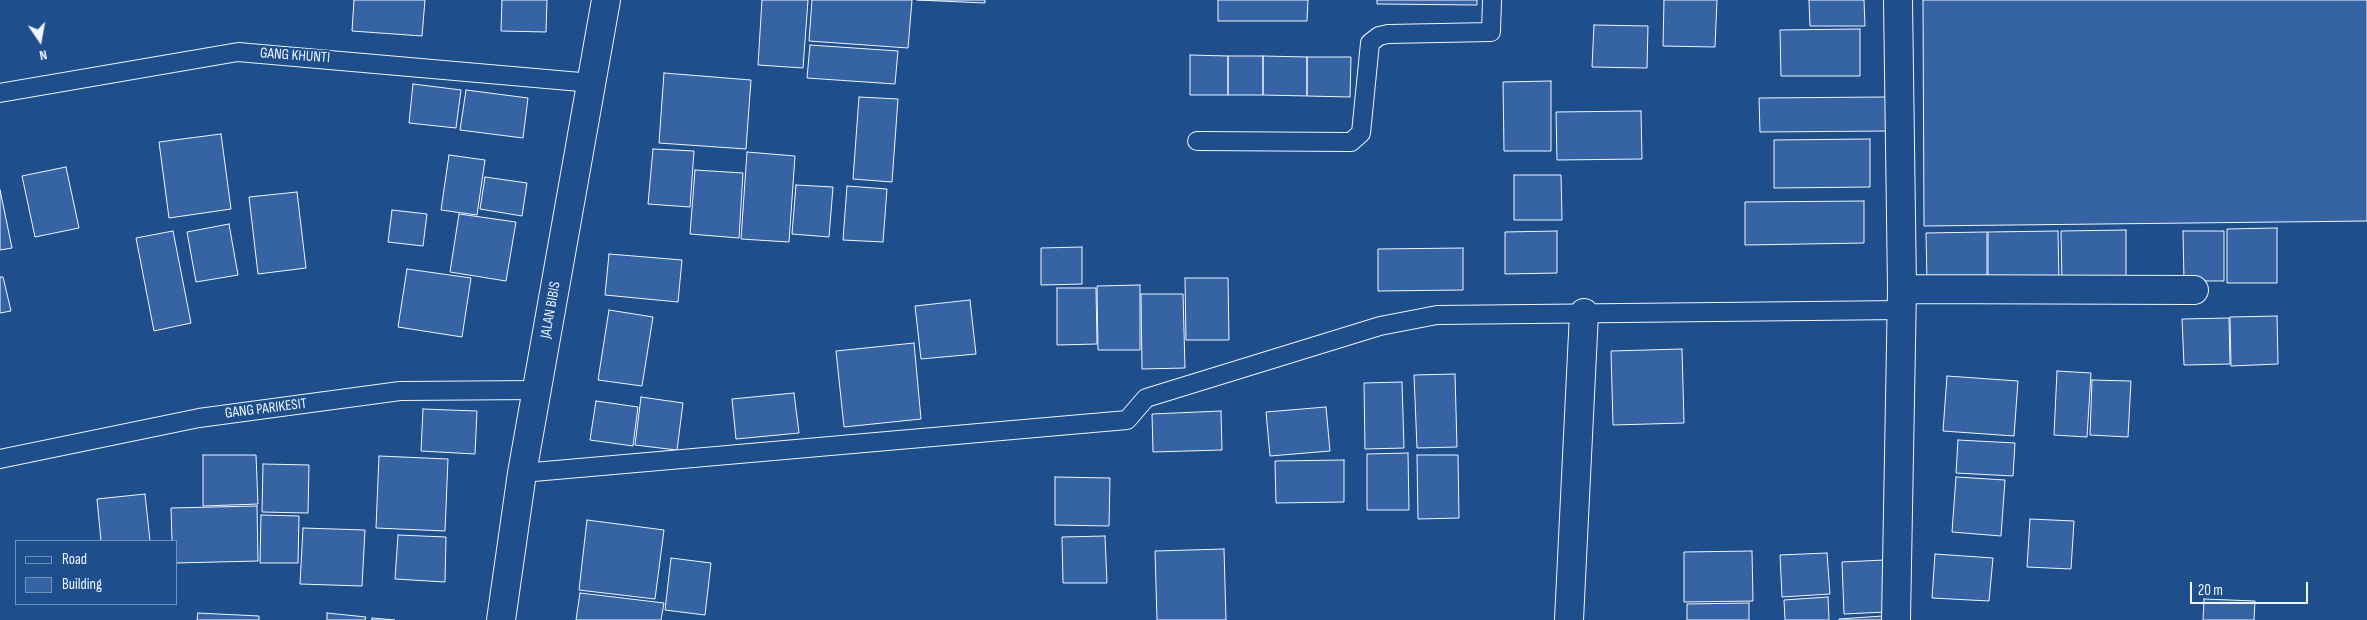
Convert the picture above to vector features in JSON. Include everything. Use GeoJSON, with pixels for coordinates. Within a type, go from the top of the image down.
{"type":"FeatureCollection","features":[{"type":"Feature","properties":{"kind":"street","name":"JALAN BIBIS"},"geometry":{"type":"LineString","coordinates":[[501,620],[522,473],[606,0]]}},
{"type":"Feature","properties":{"kind":"street"},"geometry":{"type":"LineString","coordinates":[[1896,620],[1902,300],[1898,0]]}},
{"type":"Feature","properties":{"kind":"street"},"geometry":{"type":"LineString","coordinates":[[1902,300],[2194,290]]}},
{"type":"Feature","properties":{"kind":"street"},"geometry":{"type":"LineString","coordinates":[[1569,620],[1584,313]]}},
{"type":"Feature","properties":{"kind":"lane"},"geometry":{"type":"LineString","coordinates":[[1197,141],[1351,142],[1361,133],[1370,43],[1379,36],[1388,34],[1491,32],[1492,0]]}},
{"type":"Feature","properties":{"kind":"lane","name":"GANG KHUNTI"},"geometry":{"type":"LineString","coordinates":[[0,93],[238,52],[592,83]]}},
{"type":"Feature","properties":{"kind":"lane"},"geometry":{"type":"LineString","coordinates":[[522,473],[1127,420],[1146,398],[1380,326],[1438,315],[1584,313],[1902,300]]}},
{"type":"Feature","properties":{"kind":"lane","name":"GANG PARIKESIT"},"geometry":{"type":"LineString","coordinates":[[0,459],[199,418],[390,393],[537,390]]}},
{"type":"Feature","properties":{"kind":"building"},"geometry":{"type":"Polygon","coordinates":[[[354,0],[425,0],[422,36],[352,31],[354,0]]]}},
{"type":"Feature","properties":{"kind":"building"},"geometry":{"type":"Polygon","coordinates":[[[502,0],[547,0],[546,32],[501,31],[502,0]]]}},
{"type":"Feature","properties":{"kind":"building"},"geometry":{"type":"Polygon","coordinates":[[[762,0],[808,0],[803,68],[758,65],[762,0]]]}},
{"type":"Feature","properties":{"kind":"building"},"geometry":{"type":"Polygon","coordinates":[[[812,0],[912,0],[908,48],[809,41],[812,0]]]}},
{"type":"Feature","properties":{"kind":"building"},"geometry":{"type":"Polygon","coordinates":[[[917,0],[985,0],[985,3],[917,0]]]}},
{"type":"Feature","properties":{"kind":"building"},"geometry":{"type":"Polygon","coordinates":[[[1218,0],[1308,0],[1307,21],[1218,21],[1218,0]]]}},
{"type":"Feature","properties":{"kind":"building"},"geometry":{"type":"Polygon","coordinates":[[[1377,0],[1477,0],[1477,5],[1377,4],[1377,0]]]}},
{"type":"Feature","properties":{"kind":"building"},"geometry":{"type":"Polygon","coordinates":[[[1664,0],[1717,0],[1715,47],[1663,46],[1664,0]]]}},
{"type":"Feature","properties":{"kind":"building"},"geometry":{"type":"Polygon","coordinates":[[[1809,0],[1864,0],[1865,26],[1810,26],[1809,0]]]}},
{"type":"Feature","properties":{"kind":"building"},"geometry":{"type":"Polygon","coordinates":[[[1923,0],[2367,0],[2367,221],[1924,226],[1923,0]]]}},
{"type":"Feature","properties":{"kind":"building"},"geometry":{"type":"Polygon","coordinates":[[[1594,25],[1648,26],[1647,68],[1592,67],[1594,25]]]}},
{"type":"Feature","properties":{"kind":"building"},"geometry":{"type":"Polygon","coordinates":[[[1860,29],[1860,76],[1781,76],[1780,30],[1860,29]]]}},
{"type":"Feature","properties":{"kind":"building"},"geometry":{"type":"Polygon","coordinates":[[[810,45],[898,51],[895,84],[807,78],[810,45]]]}},
{"type":"Feature","properties":{"kind":"building"},"geometry":{"type":"Polygon","coordinates":[[[1190,55],[1228,56],[1228,95],[1190,95],[1190,55]]]}},
{"type":"Feature","properties":{"kind":"building"},"geometry":{"type":"Polygon","coordinates":[[[1228,56],[1263,56],[1263,95],[1228,95],[1228,56]]]}},
{"type":"Feature","properties":{"kind":"building"},"geometry":{"type":"Polygon","coordinates":[[[1263,56],[1307,57],[1307,96],[1263,95],[1263,56]]]}},
{"type":"Feature","properties":{"kind":"building"},"geometry":{"type":"Polygon","coordinates":[[[1307,57],[1351,57],[1350,97],[1307,96],[1307,57]]]}},
{"type":"Feature","properties":{"kind":"building"},"geometry":{"type":"Polygon","coordinates":[[[664,73],[751,80],[746,149],[659,143],[664,73]]]}},
{"type":"Feature","properties":{"kind":"building"},"geometry":{"type":"Polygon","coordinates":[[[1551,81],[1551,151],[1504,151],[1503,82],[1551,81]]]}},
{"type":"Feature","properties":{"kind":"building"},"geometry":{"type":"Polygon","coordinates":[[[413,84],[461,90],[456,128],[409,123],[413,84]]]}},
{"type":"Feature","properties":{"kind":"building"},"geometry":{"type":"Polygon","coordinates":[[[466,90],[528,98],[523,138],[460,130],[466,90]]]}},
{"type":"Feature","properties":{"kind":"building"},"geometry":{"type":"Polygon","coordinates":[[[859,97],[898,99],[892,182],[853,179],[859,97]]]}},
{"type":"Feature","properties":{"kind":"building"},"geometry":{"type":"Polygon","coordinates":[[[1886,97],[1886,131],[1760,132],[1759,98],[1886,97]]]}},
{"type":"Feature","properties":{"kind":"building"},"geometry":{"type":"Polygon","coordinates":[[[1641,111],[1642,159],[1557,160],[1556,112],[1641,111]]]}},
{"type":"Feature","properties":{"kind":"building"},"geometry":{"type":"Polygon","coordinates":[[[221,134],[231,209],[169,218],[159,142],[221,134]]]}},
{"type":"Feature","properties":{"kind":"building"},"geometry":{"type":"Polygon","coordinates":[[[1870,139],[1870,187],[1774,188],[1774,140],[1870,139]]]}},
{"type":"Feature","properties":{"kind":"building"},"geometry":{"type":"Polygon","coordinates":[[[653,149],[694,151],[690,207],[648,204],[653,149]]]}},
{"type":"Feature","properties":{"kind":"building"},"geometry":{"type":"Polygon","coordinates":[[[747,152],[795,156],[789,242],[741,239],[747,152]]]}},
{"type":"Feature","properties":{"kind":"building"},"geometry":{"type":"Polygon","coordinates":[[[449,155],[485,160],[477,215],[441,210],[449,155]]]}},
{"type":"Feature","properties":{"kind":"building"},"geometry":{"type":"Polygon","coordinates":[[[66,167],[79,228],[35,237],[22,176],[66,167]]]}},
{"type":"Feature","properties":{"kind":"building"},"geometry":{"type":"Polygon","coordinates":[[[695,170],[743,173],[739,238],[690,234],[695,170]]]}},
{"type":"Feature","properties":{"kind":"building"},"geometry":{"type":"Polygon","coordinates":[[[1514,175],[1561,175],[1562,220],[1514,220],[1514,175]]]}},
{"type":"Feature","properties":{"kind":"building"},"geometry":{"type":"Polygon","coordinates":[[[485,177],[527,183],[522,216],[480,209],[485,177]]]}},
{"type":"Feature","properties":{"kind":"building"},"geometry":{"type":"Polygon","coordinates":[[[796,185],[833,187],[829,237],[792,234],[796,185]]]}},
{"type":"Feature","properties":{"kind":"building"},"geometry":{"type":"Polygon","coordinates":[[[847,186],[887,189],[883,242],[843,240],[847,186]]]}},
{"type":"Feature","properties":{"kind":"building"},"geometry":{"type":"Polygon","coordinates":[[[0,190],[12,248],[0,250],[0,190]]]}},
{"type":"Feature","properties":{"kind":"building"},"geometry":{"type":"Polygon","coordinates":[[[297,192],[306,268],[258,274],[249,197],[297,192]]]}},
{"type":"Feature","properties":{"kind":"building"},"geometry":{"type":"Polygon","coordinates":[[[1864,201],[1864,243],[1745,245],[1745,202],[1864,201]]]}},
{"type":"Feature","properties":{"kind":"building"},"geometry":{"type":"Polygon","coordinates":[[[392,210],[427,214],[423,246],[388,242],[392,210]]]}},
{"type":"Feature","properties":{"kind":"building"},"geometry":{"type":"Polygon","coordinates":[[[459,214],[516,222],[506,281],[450,272],[459,214]]]}},
{"type":"Feature","properties":{"kind":"building"},"geometry":{"type":"Polygon","coordinates":[[[229,224],[238,275],[196,282],[187,232],[229,224]]]}},
{"type":"Feature","properties":{"kind":"building"},"geometry":{"type":"Polygon","coordinates":[[[2277,228],[2277,283],[2227,283],[2227,229],[2277,228]]]}},
{"type":"Feature","properties":{"kind":"building"},"geometry":{"type":"Polygon","coordinates":[[[2126,230],[2126,283],[2062,283],[2061,231],[2126,230]]]}},
{"type":"Feature","properties":{"kind":"building"},"geometry":{"type":"Polygon","coordinates":[[[173,231],[191,323],[154,331],[136,238],[173,231]]]}},
{"type":"Feature","properties":{"kind":"building"},"geometry":{"type":"Polygon","coordinates":[[[1557,231],[1557,273],[1505,274],[1505,232],[1557,231]]]}},
{"type":"Feature","properties":{"kind":"building"},"geometry":{"type":"Polygon","coordinates":[[[2058,231],[2059,282],[1988,283],[1988,232],[2058,231]]]}},
{"type":"Feature","properties":{"kind":"building"},"geometry":{"type":"Polygon","coordinates":[[[2183,231],[2224,231],[2224,281],[2184,281],[2183,231]]]}},
{"type":"Feature","properties":{"kind":"building"},"geometry":{"type":"Polygon","coordinates":[[[1987,232],[1987,280],[1927,281],[1926,233],[1987,232]]]}},
{"type":"Feature","properties":{"kind":"building"},"geometry":{"type":"Polygon","coordinates":[[[1082,247],[1082,284],[1041,285],[1041,248],[1082,247]]]}},
{"type":"Feature","properties":{"kind":"building"},"geometry":{"type":"Polygon","coordinates":[[[1463,248],[1463,290],[1378,291],[1378,249],[1463,248]]]}},
{"type":"Feature","properties":{"kind":"building"},"geometry":{"type":"Polygon","coordinates":[[[609,254],[682,260],[678,302],[605,295],[609,254]]]}},
{"type":"Feature","properties":{"kind":"building"},"geometry":{"type":"Polygon","coordinates":[[[407,269],[471,278],[462,337],[398,327],[407,269]]]}},
{"type":"Feature","properties":{"kind":"building"},"geometry":{"type":"Polygon","coordinates":[[[0,277],[3,277],[11,311],[0,313],[0,277]]]}},
{"type":"Feature","properties":{"kind":"building"},"geometry":{"type":"Polygon","coordinates":[[[1185,278],[1228,278],[1229,340],[1186,340],[1185,278]]]}},
{"type":"Feature","properties":{"kind":"building"},"geometry":{"type":"Polygon","coordinates":[[[1140,285],[1140,350],[1098,350],[1097,286],[1140,285]]]}},
{"type":"Feature","properties":{"kind":"building"},"geometry":{"type":"Polygon","coordinates":[[[1057,288],[1096,288],[1097,344],[1057,345],[1057,288]]]}},
{"type":"Feature","properties":{"kind":"building"},"geometry":{"type":"Polygon","coordinates":[[[1141,294],[1183,294],[1185,368],[1142,369],[1141,294]]]}},
{"type":"Feature","properties":{"kind":"building"},"geometry":{"type":"Polygon","coordinates":[[[970,300],[976,354],[921,359],[915,306],[970,300]]]}},
{"type":"Feature","properties":{"kind":"building"},"geometry":{"type":"Polygon","coordinates":[[[609,310],[653,317],[642,386],[598,380],[609,310]]]}},
{"type":"Feature","properties":{"kind":"building"},"geometry":{"type":"Polygon","coordinates":[[[2277,316],[2278,364],[2231,366],[2230,317],[2277,316]]]}},
{"type":"Feature","properties":{"kind":"building"},"geometry":{"type":"Polygon","coordinates":[[[2229,318],[2230,364],[2184,365],[2182,319],[2229,318]]]}},
{"type":"Feature","properties":{"kind":"building"},"geometry":{"type":"Polygon","coordinates":[[[914,343],[921,419],[844,427],[836,351],[914,343]]]}},
{"type":"Feature","properties":{"kind":"building"},"geometry":{"type":"Polygon","coordinates":[[[1682,349],[1684,423],[1613,425],[1611,351],[1682,349]]]}},
{"type":"Feature","properties":{"kind":"building"},"geometry":{"type":"Polygon","coordinates":[[[2057,371],[2091,373],[2087,437],[2054,435],[2057,371]]]}},
{"type":"Feature","properties":{"kind":"building"},"geometry":{"type":"Polygon","coordinates":[[[1455,374],[1457,447],[1417,448],[1414,375],[1455,374]]]}},
{"type":"Feature","properties":{"kind":"building"},"geometry":{"type":"Polygon","coordinates":[[[1947,376],[2018,381],[2014,436],[1943,431],[1947,376]]]}},
{"type":"Feature","properties":{"kind":"building"},"geometry":{"type":"Polygon","coordinates":[[[2092,380],[2131,381],[2128,437],[2090,435],[2092,380]]]}},
{"type":"Feature","properties":{"kind":"building"},"geometry":{"type":"Polygon","coordinates":[[[1402,382],[1404,448],[1365,449],[1364,383],[1402,382]]]}},
{"type":"Feature","properties":{"kind":"building"},"geometry":{"type":"Polygon","coordinates":[[[794,393],[799,433],[736,439],[732,399],[794,393]]]}},
{"type":"Feature","properties":{"kind":"building"},"geometry":{"type":"Polygon","coordinates":[[[641,397],[683,403],[677,450],[635,445],[641,397]]]}},
{"type":"Feature","properties":{"kind":"building"},"geometry":{"type":"Polygon","coordinates":[[[596,401],[638,407],[633,446],[590,440],[596,401]]]}},
{"type":"Feature","properties":{"kind":"building"},"geometry":{"type":"Polygon","coordinates":[[[1326,407],[1330,451],[1270,456],[1266,412],[1326,407]]]}},
{"type":"Feature","properties":{"kind":"building"},"geometry":{"type":"Polygon","coordinates":[[[423,409],[477,411],[475,454],[421,451],[423,409]]]}},
{"type":"Feature","properties":{"kind":"building"},"geometry":{"type":"Polygon","coordinates":[[[1221,411],[1222,450],[1153,452],[1152,414],[1221,411]]]}},
{"type":"Feature","properties":{"kind":"building"},"geometry":{"type":"Polygon","coordinates":[[[1958,440],[2015,443],[2013,476],[1956,473],[1958,440]]]}},
{"type":"Feature","properties":{"kind":"building"},"geometry":{"type":"Polygon","coordinates":[[[1408,453],[1409,510],[1367,510],[1367,454],[1408,453]]]}},
{"type":"Feature","properties":{"kind":"building"},"geometry":{"type":"Polygon","coordinates":[[[203,455],[256,455],[258,504],[203,506],[203,455]]]}},
{"type":"Feature","properties":{"kind":"building"},"geometry":{"type":"Polygon","coordinates":[[[1417,455],[1458,455],[1459,518],[1418,519],[1417,455]]]}},
{"type":"Feature","properties":{"kind":"building"},"geometry":{"type":"Polygon","coordinates":[[[379,456],[448,459],[445,531],[376,528],[379,456]]]}},
{"type":"Feature","properties":{"kind":"building"},"geometry":{"type":"Polygon","coordinates":[[[1344,460],[1344,502],[1276,503],[1275,461],[1344,460]]]}},
{"type":"Feature","properties":{"kind":"building"},"geometry":{"type":"Polygon","coordinates":[[[263,464],[309,465],[308,513],[262,512],[263,464]]]}},
{"type":"Feature","properties":{"kind":"building"},"geometry":{"type":"Polygon","coordinates":[[[1055,477],[1110,478],[1109,526],[1055,525],[1055,477]]]}},
{"type":"Feature","properties":{"kind":"building"},"geometry":{"type":"Polygon","coordinates":[[[1956,477],[2005,480],[2001,536],[1952,532],[1956,477]]]}},
{"type":"Feature","properties":{"kind":"building"},"geometry":{"type":"Polygon","coordinates":[[[145,494],[150,540],[101,540],[97,499],[145,494]]]}},
{"type":"Feature","properties":{"kind":"building"},"geometry":{"type":"Polygon","coordinates":[[[257,506],[258,561],[178,563],[178,540],[172,540],[171,508],[257,506]]]}},
{"type":"Feature","properties":{"kind":"building"},"geometry":{"type":"Polygon","coordinates":[[[261,515],[299,516],[298,563],[260,563],[261,515]]]}},
{"type":"Feature","properties":{"kind":"building"},"geometry":{"type":"Polygon","coordinates":[[[2030,519],[2074,521],[2071,569],[2027,567],[2030,519]]]}},
{"type":"Feature","properties":{"kind":"building"},"geometry":{"type":"Polygon","coordinates":[[[587,520],[664,530],[655,599],[579,590],[587,520]]]}},
{"type":"Feature","properties":{"kind":"building"},"geometry":{"type":"Polygon","coordinates":[[[303,528],[365,530],[362,586],[300,584],[303,528]]]}},
{"type":"Feature","properties":{"kind":"building"},"geometry":{"type":"Polygon","coordinates":[[[398,535],[446,537],[445,582],[395,579],[398,535]]]}},
{"type":"Feature","properties":{"kind":"building"},"geometry":{"type":"Polygon","coordinates":[[[1105,536],[1107,583],[1063,583],[1062,537],[1105,536]]]}},
{"type":"Feature","properties":{"kind":"building"},"geometry":{"type":"Polygon","coordinates":[[[1224,549],[1226,620],[1157,620],[1155,551],[1224,549]]]}},
{"type":"Feature","properties":{"kind":"building"},"geometry":{"type":"Polygon","coordinates":[[[1752,551],[1753,601],[1684,602],[1684,552],[1752,551]]]}},
{"type":"Feature","properties":{"kind":"building"},"geometry":{"type":"Polygon","coordinates":[[[1827,553],[1830,594],[1782,597],[1780,555],[1827,553]]]}},
{"type":"Feature","properties":{"kind":"building"},"geometry":{"type":"Polygon","coordinates":[[[1935,554],[1993,558],[1989,601],[1932,598],[1935,554]]]}},
{"type":"Feature","properties":{"kind":"building"},"geometry":{"type":"Polygon","coordinates":[[[671,558],[711,563],[705,615],[665,610],[671,558]]]}},
{"type":"Feature","properties":{"kind":"building"},"geometry":{"type":"Polygon","coordinates":[[[1885,560],[1886,612],[1844,614],[1842,562],[1885,560]]]}},
{"type":"Feature","properties":{"kind":"building"},"geometry":{"type":"Polygon","coordinates":[[[580,593],[664,603],[661,620],[576,620],[580,593]]]}},
{"type":"Feature","properties":{"kind":"building"},"geometry":{"type":"Polygon","coordinates":[[[1828,597],[1829,620],[1785,620],[1784,600],[1828,597]]]}},
{"type":"Feature","properties":{"kind":"building"},"geometry":{"type":"Polygon","coordinates":[[[2204,599],[2255,601],[2254,620],[2203,620],[2204,599]]]}},
{"type":"Feature","properties":{"kind":"building"},"geometry":{"type":"Polygon","coordinates":[[[1749,603],[1749,620],[1687,620],[1687,604],[1749,603]]]}},
{"type":"Feature","properties":{"kind":"building"},"geometry":{"type":"Polygon","coordinates":[[[198,613],[259,616],[259,620],[197,620],[198,613]]]}},
{"type":"Feature","properties":{"kind":"building"},"geometry":{"type":"Polygon","coordinates":[[[327,613],[366,617],[365,620],[327,620],[327,613]]]}},
{"type":"Feature","properties":{"kind":"building"},"geometry":{"type":"Polygon","coordinates":[[[1883,616],[1883,620],[1839,620],[1839,619],[1883,616]]]}},
{"type":"Feature","properties":{"kind":"building"},"geometry":{"type":"Polygon","coordinates":[[[372,618],[395,620],[372,620],[372,618]]]}}]}
